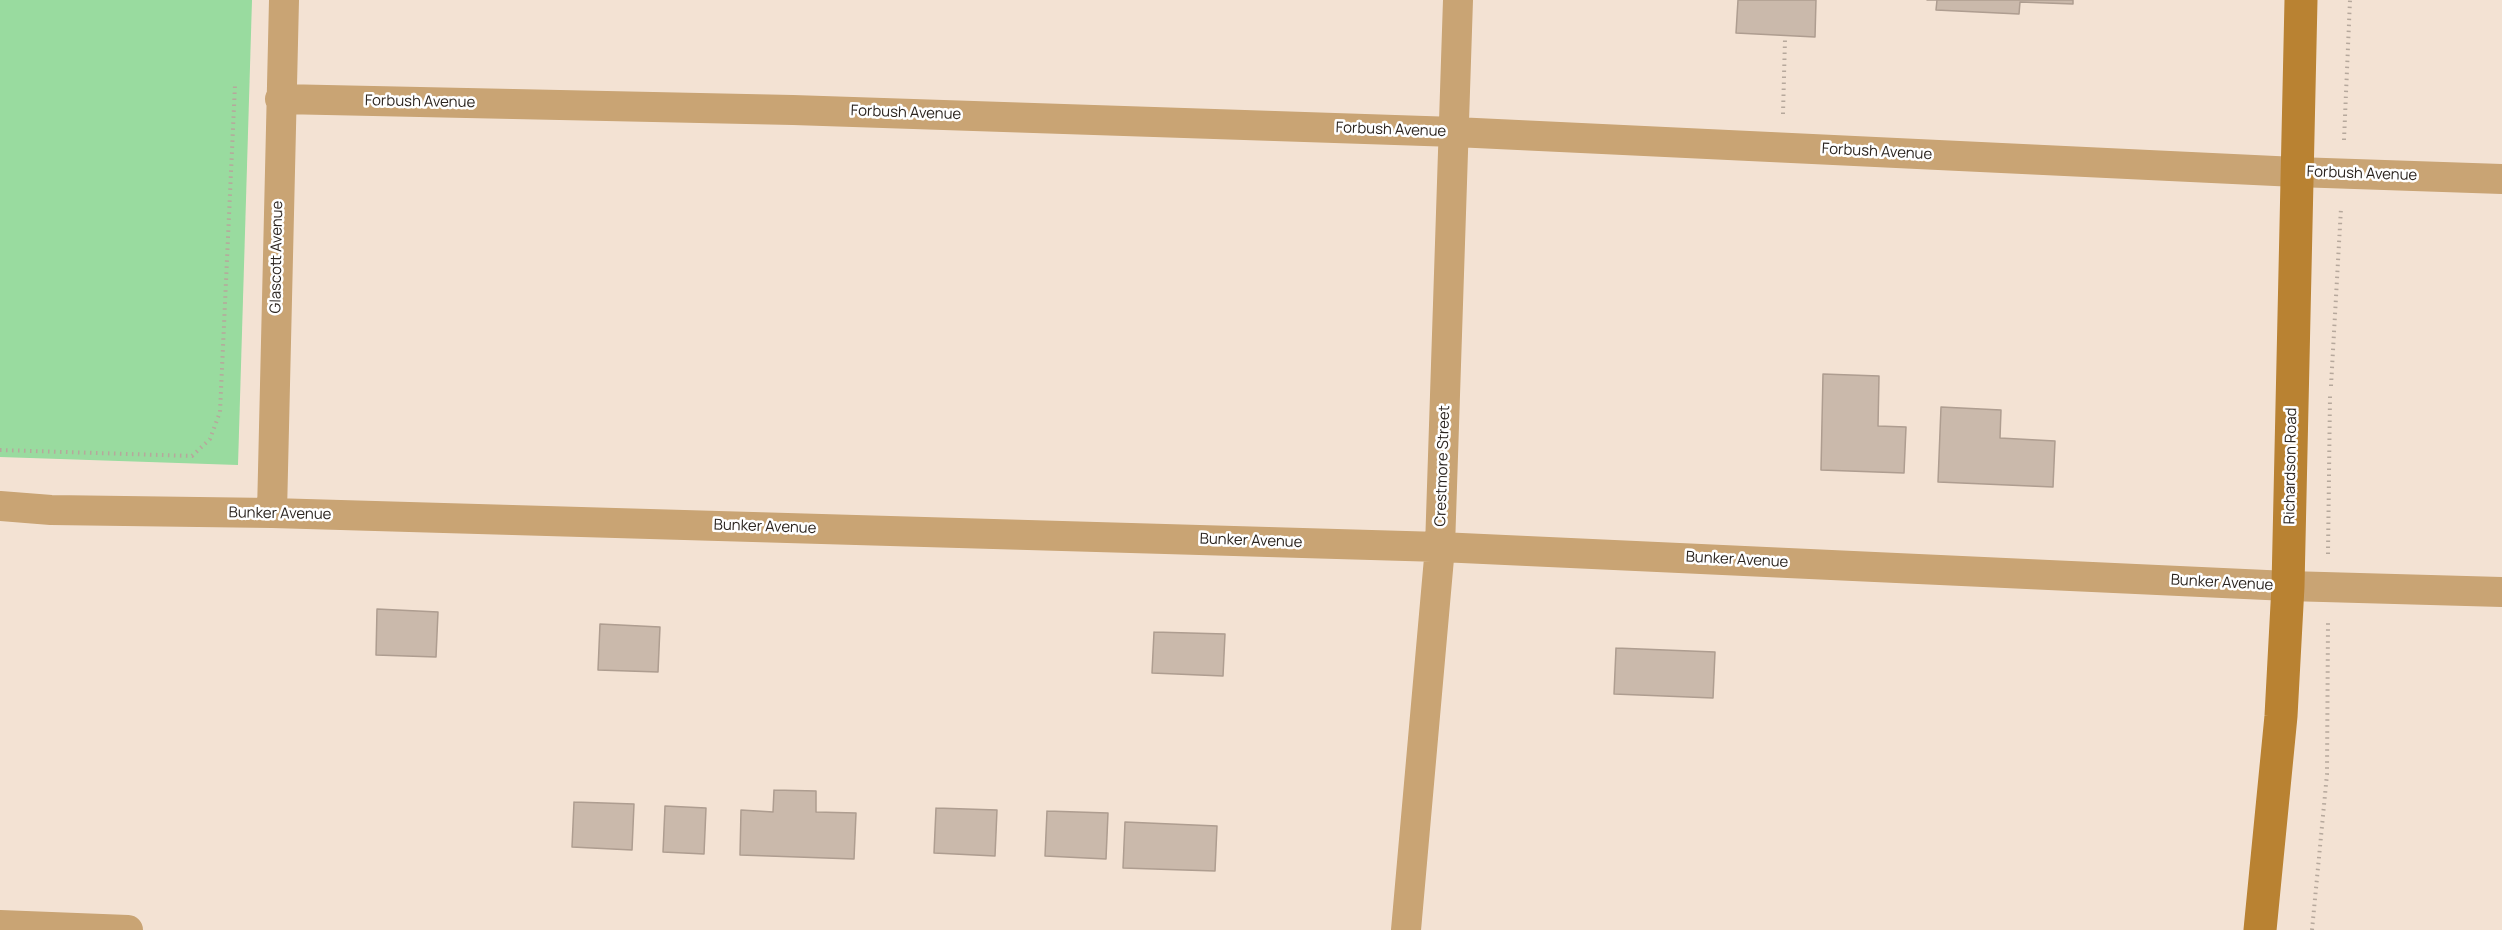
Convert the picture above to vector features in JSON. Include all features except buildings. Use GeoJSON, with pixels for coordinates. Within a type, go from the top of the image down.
{"type":"FeatureCollection","features":[{"type":"Feature","properties":{"kind":"street","name":"Glascott Avenue"},"geometry":{"type":"LineString","coordinates":[[272,513],[284,0]]}},
{"type":"Feature","properties":{"kind":"street","name":"Crestmore Street"},"geometry":{"type":"LineString","coordinates":[[1406,930],[1440,547],[1458,0]]}},
{"type":"Feature","properties":{"kind":"street","name":"Richardson Road"},"geometry":{"type":"LineString","coordinates":[[2260,930],[2281,716],[2288,586],[2301,0]]}},
{"type":"Feature","properties":{"kind":"street","name":"Forbush Avenue"},"geometry":{"type":"LineString","coordinates":[[280,99],[793,110],[1455,132],[2296,172],[2502,179]]}},
{"type":"Feature","properties":{"kind":"street","name":"Bunker Avenue"},"geometry":{"type":"LineString","coordinates":[[0,506],[51,510],[272,513],[1440,547],[2288,586],[2502,592]]}},
{"type":"Feature","properties":{"kind":"street"},"geometry":{"type":"LineString","coordinates":[[0,925],[128,930]]}},
{"type":"Feature","properties":{"kind":"path"},"geometry":{"type":"LineString","coordinates":[[2312,930],[2326,774],[2331,386],[2350,0]]}},
{"type":"Feature","properties":{"kind":"path"},"geometry":{"type":"LineString","coordinates":[[1781,147],[1785,39]]}},
{"type":"Feature","properties":{"kind":"path"},"geometry":{"type":"LineString","coordinates":[[0,450],[192,456],[210,439],[220,412],[235,85]]}},
{"type":"Feature","properties":{"kind":"green space"},"geometry":{"type":"Polygon","coordinates":[[[0,0],[252,0],[238,465],[0,457],[0,0]]]}}]}
